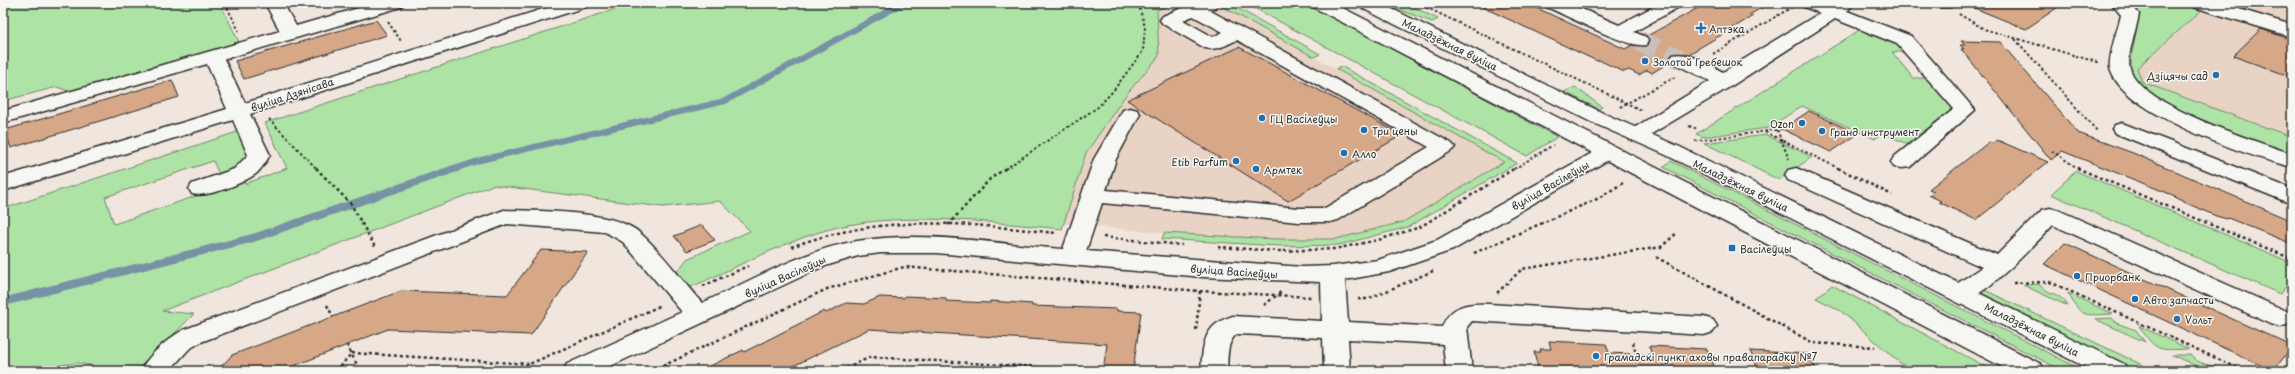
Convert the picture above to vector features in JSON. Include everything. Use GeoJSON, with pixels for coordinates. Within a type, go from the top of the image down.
{"type":"FeatureCollection","features":[{"type":"Feature","properties":{"kind":"street"},"geometry":{"type":"LineString","coordinates":[[274,3],[290,33]]}},
{"type":"Feature","properties":{"kind":"street"},"geometry":{"type":"LineString","coordinates":[[3,117],[395,3]]}},
{"type":"Feature","properties":{"kind":"street","name":"вуліца Дзянісава"},"geometry":{"type":"LineString","coordinates":[[3,184],[240,111],[580,3]]}},
{"type":"Feature","properties":{"kind":"street"},"geometry":{"type":"LineString","coordinates":[[1319,3],[2032,371]]}},
{"type":"Feature","properties":{"kind":"street","name":"Маладзёжная вуліца"},"geometry":{"type":"LineString","coordinates":[[1366,3],[2115,371]]}},
{"type":"Feature","properties":{"kind":"street"},"geometry":{"type":"LineString","coordinates":[[1553,3],[1639,41]]}},
{"type":"Feature","properties":{"kind":"street"},"geometry":{"type":"LineString","coordinates":[[1619,33],[1673,3]]}},
{"type":"Feature","properties":{"kind":"street"},"geometry":{"type":"LineString","coordinates":[[1810,3],[1841,8],[1904,40],[1965,110],[1902,162]]}},
{"type":"Feature","properties":{"kind":"street"},"geometry":{"type":"LineString","coordinates":[[2120,3],[2130,14],[2120,68],[2123,77],[2132,88],[2154,106],[2172,116],[2292,161]]}},
{"type":"Feature","properties":{"kind":"street"},"geometry":{"type":"LineString","coordinates":[[2200,3],[2292,31]]}},
{"type":"Feature","properties":{"kind":"street"},"geometry":{"type":"LineString","coordinates":[[1092,195],[1300,215],[1330,215],[1444,147],[1237,33],[1202,6]]}},
{"type":"Feature","properties":{"kind":"street","name":"вуліца Васілеўцы"},"geometry":{"type":"LineString","coordinates":[[576,371],[814,262],[862,248],[881,246],[936,246],[1072,258],[1202,280],[1333,274],[1381,267],[1445,245],[1608,152],[1726,81],[1841,8]]}},
{"type":"Feature","properties":{"kind":"street"},"geometry":{"type":"LineString","coordinates":[[200,189],[237,176],[254,166],[259,155],[240,111],[213,56]]}},
{"type":"Feature","properties":{"kind":"street"},"geometry":{"type":"LineString","coordinates":[[1680,59],[1726,81]]}},
{"type":"Feature","properties":{"kind":"street"},"geometry":{"type":"LineString","coordinates":[[1072,258],[1105,159],[1130,114]]}},
{"type":"Feature","properties":{"kind":"street"},"geometry":{"type":"LineString","coordinates":[[2122,129],[2292,197]]}},
{"type":"Feature","properties":{"kind":"street"},"geometry":{"type":"LineString","coordinates":[[1796,175],[2006,275]]}},
{"type":"Feature","properties":{"kind":"street"},"geometry":{"type":"LineString","coordinates":[[1961,294],[2006,275],[2050,215],[2280,318]]}},
{"type":"Feature","properties":{"kind":"street"},"geometry":{"type":"LineString","coordinates":[[154,371],[180,343],[192,336],[504,217],[539,218],[610,225],[631,237],[698,315]]}},
{"type":"Feature","properties":{"kind":"street"},"geometry":{"type":"LineString","coordinates":[[1333,274],[1337,371]]}},
{"type":"Feature","properties":{"kind":"street"},"geometry":{"type":"LineString","coordinates":[[1459,371],[1454,327],[1459,316],[1474,312],[1704,326]]}},
{"type":"Feature","properties":{"kind":"street"},"geometry":{"type":"LineString","coordinates":[[1214,371],[1217,338],[1225,328],[1233,324],[1455,336]]}},
{"type":"Feature","properties":{"kind":"path"},"geometry":{"type":"LineString","coordinates":[[942,228],[948,224],[990,179],[1098,107],[1113,91],[1143,51],[1145,27],[1138,3]]}},
{"type":"Feature","properties":{"kind":"path"},"geometry":{"type":"LineString","coordinates":[[1417,3],[1645,112]]}},
{"type":"Feature","properties":{"kind":"path"},"geometry":{"type":"LineString","coordinates":[[2278,3],[2292,7]]}},
{"type":"Feature","properties":{"kind":"path"},"geometry":{"type":"LineString","coordinates":[[1949,7],[1984,30],[2120,68]]}},
{"type":"Feature","properties":{"kind":"path"},"geometry":{"type":"LineString","coordinates":[[2015,38],[2098,132]]}},
{"type":"Feature","properties":{"kind":"path"},"geometry":{"type":"LineString","coordinates":[[268,119],[351,204],[382,263]]}},
{"type":"Feature","properties":{"kind":"path"},"geometry":{"type":"LineString","coordinates":[[1697,140],[1782,129]]}},
{"type":"Feature","properties":{"kind":"path"},"geometry":{"type":"LineString","coordinates":[[1777,130],[1796,175]]}},
{"type":"Feature","properties":{"kind":"path"},"geometry":{"type":"LineString","coordinates":[[1765,132],[1893,196]]}},
{"type":"Feature","properties":{"kind":"path"},"geometry":{"type":"LineString","coordinates":[[2052,151],[2072,166],[2292,259]]}},
{"type":"Feature","properties":{"kind":"path"},"geometry":{"type":"LineString","coordinates":[[1467,256],[1598,199],[1623,183]]}},
{"type":"Feature","properties":{"kind":"path"},"geometry":{"type":"LineString","coordinates":[[1488,312],[1489,300],[1522,269],[1661,247],[1678,232]]}},
{"type":"Feature","properties":{"kind":"path"},"geometry":{"type":"LineString","coordinates":[[1656,257],[1813,343],[1875,347]]}},
{"type":"Feature","properties":{"kind":"path"},"geometry":{"type":"LineString","coordinates":[[652,371],[827,289],[904,267],[1202,280],[1333,298],[1368,299],[1438,268]]}},
{"type":"Feature","properties":{"kind":"path"},"geometry":{"type":"LineString","coordinates":[[2006,275],[2050,282],[2244,371]]}},
{"type":"Feature","properties":{"kind":"path"},"geometry":{"type":"LineString","coordinates":[[1196,335],[1202,280]]}},
{"type":"Feature","properties":{"kind":"path"},"geometry":{"type":"LineString","coordinates":[[324,299],[333,317]]}},
{"type":"Feature","properties":{"kind":"path"},"geometry":{"type":"LineString","coordinates":[[347,345],[360,371]]}},
{"type":"Feature","properties":{"kind":"path"},"geometry":{"type":"LineString","coordinates":[[352,353],[531,364]]}},
{"type":"Feature","properties":{"kind":"path"},"geometry":{"type":"LineString","coordinates":[[336,371],[352,353]]}},
{"type":"Feature","properties":{"kind":"path"},"geometry":{"type":"LineString","coordinates":[[841,371],[870,356],[1070,369],[1069,371]]}},
{"type":"Feature","properties":{"kind":"shaded area"},"geometry":{"type":"Polygon","coordinates":[[[1175,3],[1216,3],[1504,162],[1403,222],[1336,239],[1276,239],[1164,233],[979,215],[1125,96],[1142,78],[1159,56],[1157,10],[1175,3]]]}},
{"type":"Feature","properties":{"kind":"shaded area","name":"Дзіцячы сад"},"geometry":{"type":"Polygon","coordinates":[[[2210,3],[2262,3],[2292,12],[2292,137],[2142,82],[2137,68],[2210,3]]]}},
{"type":"Feature","properties":{"kind":"green space"},"geometry":{"type":"Polygon","coordinates":[[[3,3],[220,3],[239,42],[68,91],[57,87],[3,101],[3,3]]]}},
{"type":"Feature","properties":{"kind":"green space"},"geometry":{"type":"Polygon","coordinates":[[[634,3],[1175,3],[1157,10],[1159,56],[1125,96],[1086,153],[1062,229],[1004,223],[910,219],[850,225],[823,231],[789,243],[689,288],[677,272],[687,259],[750,231],[720,201],[662,207],[493,185],[162,311],[194,314],[142,366],[120,371],[100,371],[90,365],[77,363],[61,365],[42,371],[3,371],[3,209],[240,131],[251,157],[241,166],[219,174],[213,161],[105,197],[114,224],[243,180],[245,184],[287,168],[265,123],[634,3]]]}},
{"type":"Feature","properties":{"kind":"green space"},"geometry":{"type":"Polygon","coordinates":[[[1216,3],[1228,3],[1320,54],[1314,57],[1216,3]]]}},
{"type":"Feature","properties":{"kind":"green space"},"geometry":{"type":"Polygon","coordinates":[[[1245,3],[1306,3],[1557,137],[1527,156],[1245,3]]]}},
{"type":"Feature","properties":{"kind":"green space"},"geometry":{"type":"Polygon","coordinates":[[[1381,3],[1405,3],[1438,19],[1432,22],[1381,3]]]}},
{"type":"Feature","properties":{"kind":"green space"},"geometry":{"type":"Polygon","coordinates":[[[2128,3],[2205,7],[2137,68],[2142,82],[2292,137],[2292,156],[2228,133],[2176,110],[2155,98],[2139,84],[2131,71],[2131,67],[2132,53],[2139,17],[2128,3]]]}},
{"type":"Feature","properties":{"kind":"green space"},"geometry":{"type":"Polygon","coordinates":[[[1861,29],[1897,44],[1905,52],[1892,52],[1913,78],[1927,78],[1954,108],[1907,144],[1883,133],[1875,139],[1802,106],[1768,128],[1703,137],[1696,134],[1861,29]]]}},
{"type":"Feature","properties":{"kind":"green space"},"geometry":{"type":"Polygon","coordinates":[[[1341,66],[1517,163],[1408,227],[1339,245],[1279,246],[1162,239],[1164,233],[1276,239],[1336,239],[1403,222],[1504,162],[1336,69],[1341,66]]]}},
{"type":"Feature","properties":{"kind":"green space"},"geometry":{"type":"Polygon","coordinates":[[[1575,87],[1602,107],[1599,109],[1564,92],[1575,87]]]}},
{"type":"Feature","properties":{"kind":"green space"},"geometry":{"type":"Polygon","coordinates":[[[1766,135],[1812,157],[1779,180],[1704,143],[1766,135]]]}},
{"type":"Feature","properties":{"kind":"green space"},"geometry":{"type":"Polygon","coordinates":[[[1671,161],[2084,371],[2063,371],[1663,167],[1671,161]]]}},
{"type":"Feature","properties":{"kind":"green space"},"geometry":{"type":"Polygon","coordinates":[[[2076,171],[2292,263],[2292,278],[2280,294],[2051,194],[2076,171]]]}},
{"type":"Feature","properties":{"kind":"green space"},"geometry":{"type":"Polygon","coordinates":[[[2039,284],[2047,291],[2061,298],[2068,306],[2023,285],[2039,284]]]}},
{"type":"Feature","properties":{"kind":"green space"},"geometry":{"type":"Polygon","coordinates":[[[1832,285],[1993,371],[1915,371],[1900,363],[1841,311],[1816,298],[1832,285]]]}},
{"type":"Feature","properties":{"kind":"green space"},"geometry":{"type":"Polygon","coordinates":[[[1983,290],[2155,371],[2137,371],[1982,297],[1979,292],[1983,290]]]}},
{"type":"Feature","properties":{"kind":"green space"},"geometry":{"type":"Polygon","coordinates":[[[2068,293],[2113,314],[2085,314],[2077,307],[2068,293]]]}},
{"type":"Feature","properties":{"kind":"green space"},"geometry":{"type":"Polygon","coordinates":[[[2112,318],[2116,323],[2136,330],[2145,342],[2095,319],[2112,318]]]}},
{"type":"Feature","properties":{"kind":"green space"},"geometry":{"type":"Polygon","coordinates":[[[2139,326],[2189,349],[2171,350],[2159,348],[2150,341],[2139,326]]]}},
{"type":"Feature","properties":{"kind":"green space"},"geometry":{"type":"Polygon","coordinates":[[[2172,355],[2190,355],[2201,363],[2215,366],[2219,371],[2207,371],[2172,355]]]}},
{"type":"Feature","properties":{"kind":"building"},"geometry":{"type":"Polygon","coordinates":[[[1474,3],[1526,3],[1625,49],[1632,45],[1646,46],[1649,42],[1647,36],[1707,3],[1770,3],[1749,15],[1753,16],[1689,54],[1673,54],[1668,59],[1670,62],[1652,73],[1647,70],[1639,75],[1629,70],[1624,72],[1599,60],[1597,61],[1474,3]]]}},
{"type":"Feature","properties":{"kind":"building"},"geometry":{"type":"Polygon","coordinates":[[[1962,3],[2064,3],[2026,29],[1962,3]]]}},
{"type":"Feature","properties":{"kind":"building"},"geometry":{"type":"Polygon","coordinates":[[[376,20],[387,35],[244,79],[235,61],[376,20]]]}},
{"type":"Feature","properties":{"kind":"building"},"geometry":{"type":"Polygon","coordinates":[[[2261,29],[2292,40],[2292,77],[2233,56],[2261,29]]]}},
{"type":"Feature","properties":{"kind":"building"},"geometry":{"type":"Polygon","coordinates":[[[1961,41],[2000,42],[2078,133],[2133,153],[2292,221],[2292,244],[2228,218],[2216,216],[2184,202],[2174,197],[2175,196],[2062,151],[2051,160],[1961,49],[1964,49],[1960,45],[1965,45],[1961,41]]]}},
{"type":"Feature","properties":{"kind":"building","name":"ГЦ Васілеўцы"},"geometry":{"type":"Polygon","coordinates":[[[1239,47],[1402,135],[1288,201],[1127,100],[1239,47]]]}},
{"type":"Feature","properties":{"kind":"building"},"geometry":{"type":"Polygon","coordinates":[[[172,80],[179,97],[11,148],[5,130],[172,80]]]}},
{"type":"Feature","properties":{"kind":"building"},"geometry":{"type":"Polygon","coordinates":[[[1809,111],[1858,134],[1831,152],[1782,129],[1809,111]]]}},
{"type":"Feature","properties":{"kind":"building"},"geometry":{"type":"Polygon","coordinates":[[[1997,140],[2048,162],[1976,220],[1939,202],[1941,201],[1929,195],[1934,191],[1929,189],[1989,142],[1993,143],[1997,140]]]}},
{"type":"Feature","properties":{"kind":"building"},"geometry":{"type":"Polygon","coordinates":[[[702,225],[715,240],[687,251],[674,236],[702,225]]]}},
{"type":"Feature","properties":{"kind":"building"},"geometry":{"type":"Polygon","coordinates":[[[2065,243],[2292,347],[2273,371],[2044,264],[2065,243]]]}},
{"type":"Feature","properties":{"kind":"building"},"geometry":{"type":"Polygon","coordinates":[[[541,250],[588,252],[531,335],[388,329],[281,371],[217,371],[232,355],[401,291],[507,295],[541,250]]]}},
{"type":"Feature","properties":{"kind":"building"},"geometry":{"type":"Polygon","coordinates":[[[905,296],[946,298],[946,301],[990,303],[990,301],[1032,304],[1032,306],[1117,309],[1117,311],[1141,312],[1133,371],[1103,371],[1107,344],[869,329],[783,371],[700,371],[743,350],[744,352],[824,311],[826,313],[846,303],[864,304],[880,297],[904,298],[905,296]]]}},
{"type":"Feature","properties":{"kind":"building"},"geometry":{"type":"Polygon","coordinates":[[[1549,341],[1606,344],[1609,353],[1652,355],[1649,346],[1707,349],[1716,371],[1539,371],[1534,352],[1541,352],[1540,349],[1551,349],[1549,341]]]}},
{"type":"Feature","properties":{"kind":"building"},"geometry":{"type":"Polygon","coordinates":[[[1750,351],[1808,354],[1817,371],[1759,371],[1750,351]]]}},
{"type":"Feature","properties":{"kind":"waterway"},"geometry":{"type":"LineString","coordinates":[[457,168],[481,160],[725,101],[903,3]]}},
{"type":"Feature","properties":{"kind":"waterway"},"geometry":{"type":"LineString","coordinates":[[3,302],[253,238],[457,168]]}},
{"type":"Feature","properties":{"kind":"tunnel"},"geometry":{"type":"LineString","coordinates":[[1639,41],[1680,59]]}},
{"type":"Feature","properties":{"kind":"place","name":"Аптэка"},"geometry":{"type":"Point","coordinates":[1701,28]}},
{"type":"Feature","properties":{"kind":"place","name":"Золотой Гребешок"},"geometry":{"type":"Point","coordinates":[1645,61]}},
{"type":"Feature","properties":{"kind":"place","name":"Дзіцячы сад"},"geometry":{"type":"Point","coordinates":[2216,75]}},
{"type":"Feature","properties":{"kind":"place","name":"ГЦ Васілеўцы"},"geometry":{"type":"Point","coordinates":[1262,118]}},
{"type":"Feature","properties":{"kind":"place","name":"Ozon"},"geometry":{"type":"Point","coordinates":[1802,123]}},
{"type":"Feature","properties":{"kind":"place","name":"Три цены"},"geometry":{"type":"Point","coordinates":[1364,130]}},
{"type":"Feature","properties":{"kind":"place","name":"Гранд инструмент"},"geometry":{"type":"Point","coordinates":[1822,131]}},
{"type":"Feature","properties":{"kind":"place","name":"Алло"},"geometry":{"type":"Point","coordinates":[1344,153]}},
{"type":"Feature","properties":{"kind":"place","name":"Etib Parfum"},"geometry":{"type":"Point","coordinates":[1236,161]}},
{"type":"Feature","properties":{"kind":"place","name":"Армтек"},"geometry":{"type":"Point","coordinates":[1256,169]}},
{"type":"Feature","properties":{"kind":"place","name":"Васілеўцы"},"geometry":{"type":"Point","coordinates":[1732,248]}},
{"type":"Feature","properties":{"kind":"place","name":"Приорбанк"},"geometry":{"type":"Point","coordinates":[2077,276]}},
{"type":"Feature","properties":{"kind":"place","name":"Авто запчасти"},"geometry":{"type":"Point","coordinates":[2135,299]}},
{"type":"Feature","properties":{"kind":"place","name":"Vольт"},"geometry":{"type":"Point","coordinates":[2177,319]}},
{"type":"Feature","properties":{"kind":"place","name":"Грамадскі пункт аховы правапарадку №7"},"geometry":{"type":"Point","coordinates":[1596,356]}}]}
